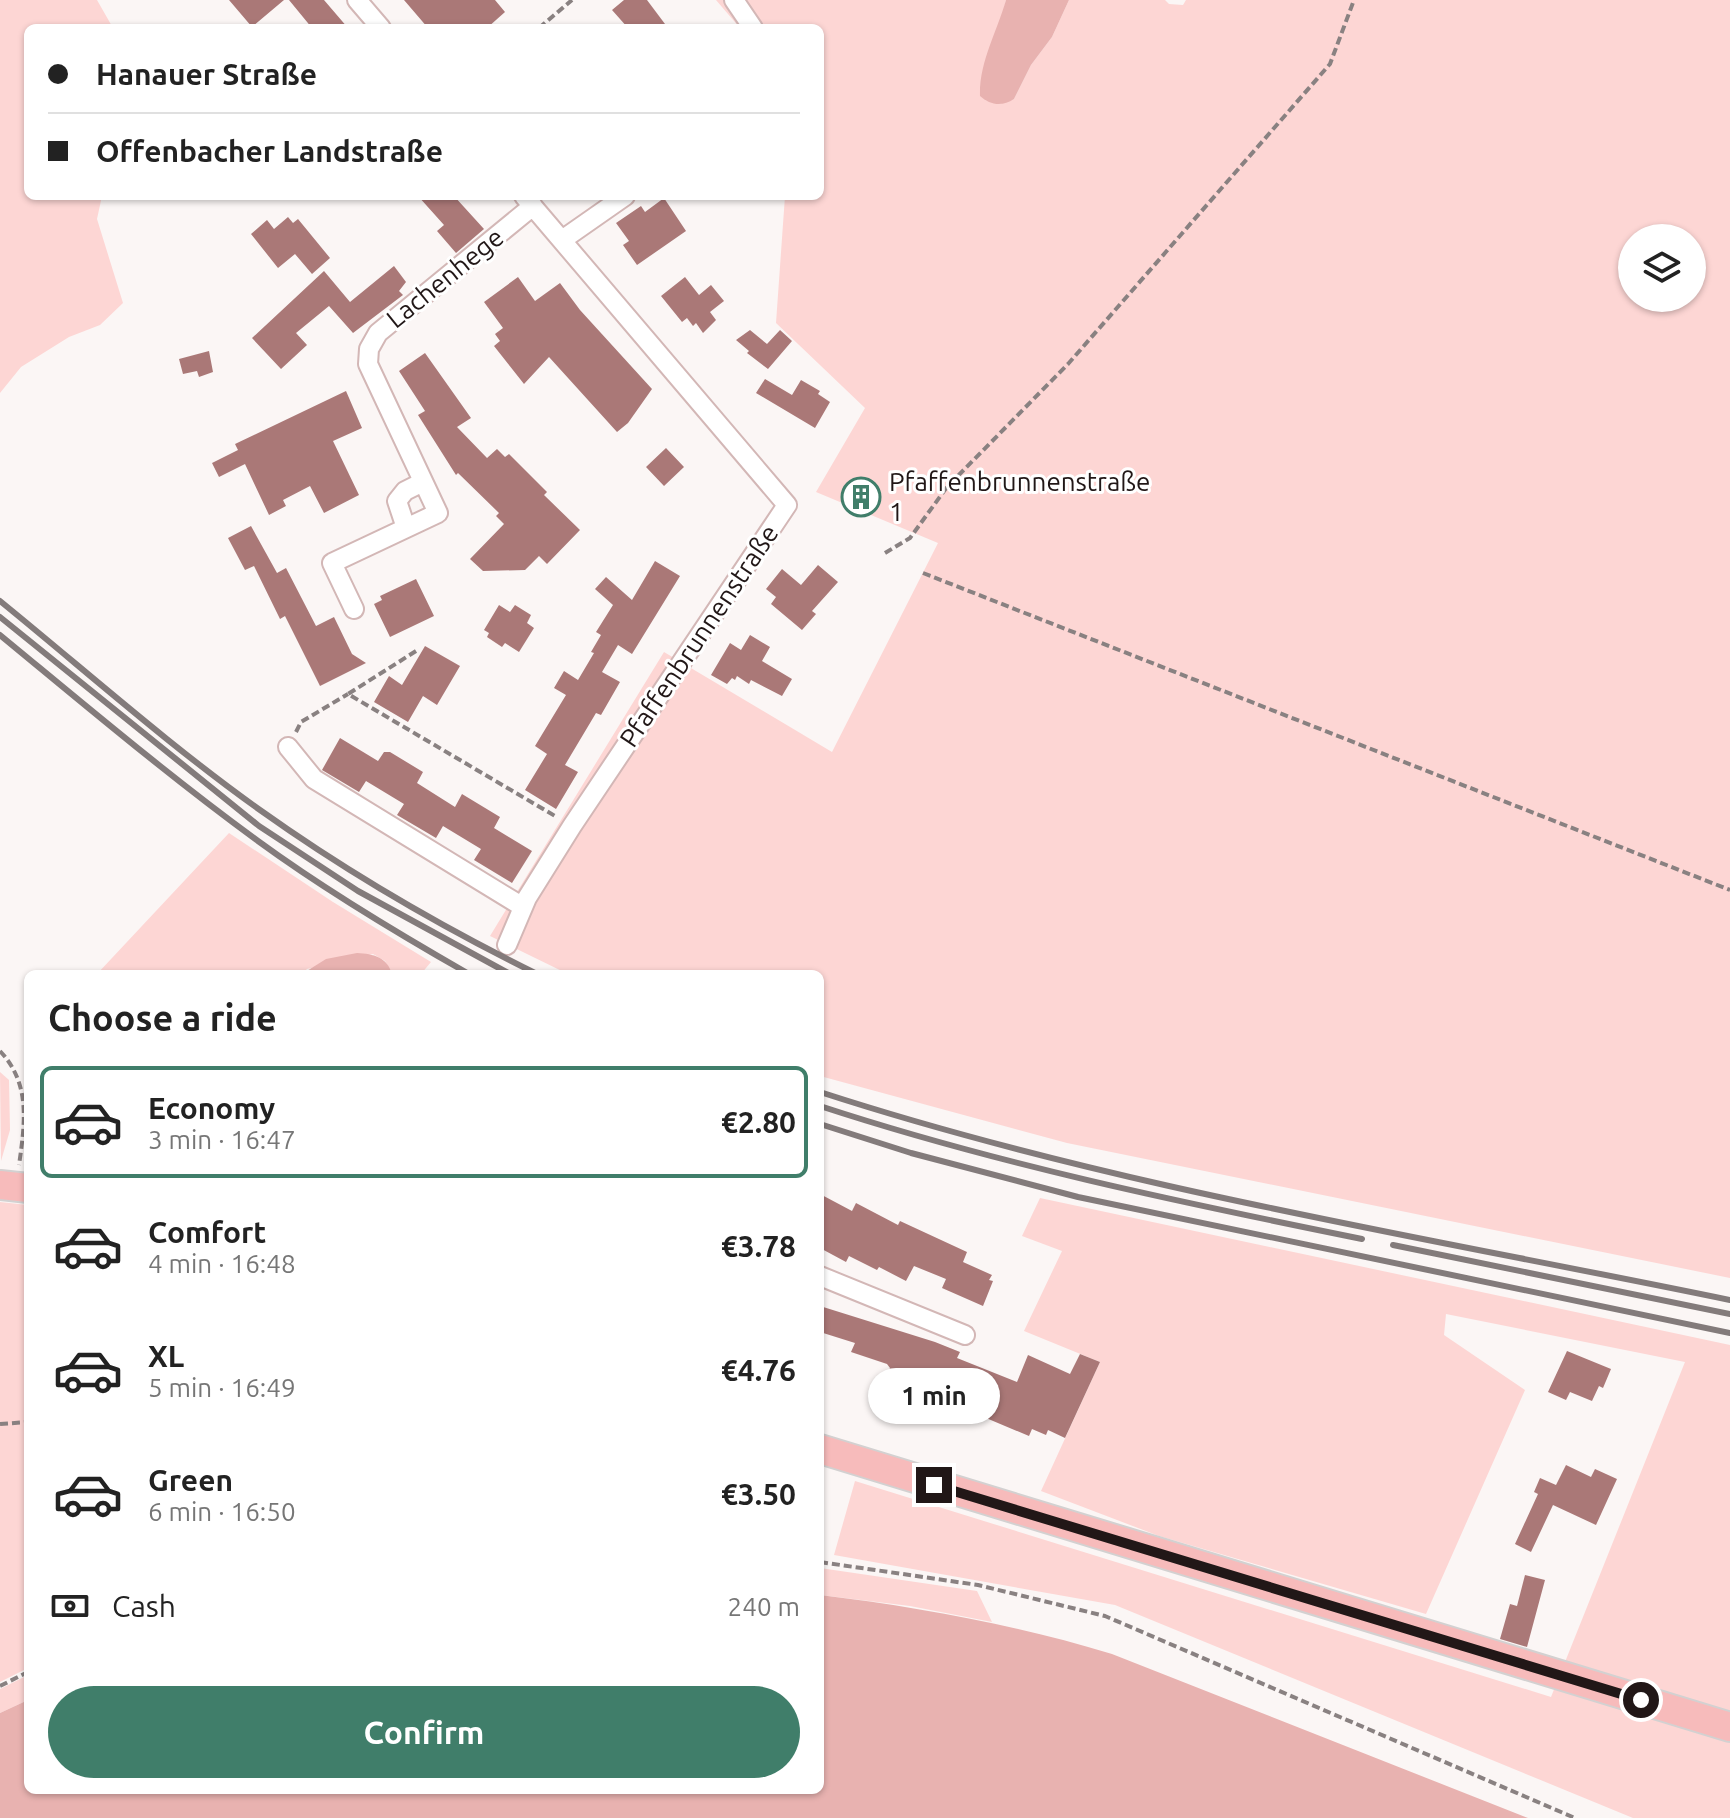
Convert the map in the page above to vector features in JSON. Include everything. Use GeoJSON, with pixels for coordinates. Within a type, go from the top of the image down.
{"type":"FeatureCollection","features":[{"type":"Feature","properties":{"kind":"main road"},"geometry":{"type":"LineString","coordinates":[[824,1450],[1730,1727]]}},
{"type":"Feature","properties":{"kind":"street"},"geometry":{"type":"LineString","coordinates":[[357,0],[378,24]]}},
{"type":"Feature","properties":{"kind":"street"},"geometry":{"type":"LineString","coordinates":[[734,0],[750,24]]}},
{"type":"Feature","properties":{"kind":"street"},"geometry":{"type":"LineString","coordinates":[[562,240],[619,200]]}},
{"type":"Feature","properties":{"kind":"street","name":"Pfaffenbrunnenstraße"},"geometry":{"type":"LineString","coordinates":[[507,945],[523,907],[572,826],[787,505],[529,201]]}},
{"type":"Feature","properties":{"kind":"street","name":"Lachenhege"},"geometry":{"type":"LineString","coordinates":[[423,482],[366,357],[378,333],[529,201]]}},
{"type":"Feature","properties":{"kind":"street"},"geometry":{"type":"LineString","coordinates":[[354,609],[332,563],[438,513],[423,482],[405,491],[397,501],[406,528]]}},
{"type":"Feature","properties":{"kind":"street"},"geometry":{"type":"LineString","coordinates":[[288,747],[314,779],[523,907]]}},
{"type":"Feature","properties":{"kind":"street"},"geometry":{"type":"LineString","coordinates":[[824,1278],[965,1335]]}},
{"type":"Feature","properties":{"kind":"path"},"geometry":{"type":"LineString","coordinates":[[544,24],[572,0]]}},
{"type":"Feature","properties":{"kind":"path"},"geometry":{"type":"LineString","coordinates":[[885,553],[910,538],[947,487],[1068,364],[1330,64],[1354,0]]}},
{"type":"Feature","properties":{"kind":"path"},"geometry":{"type":"LineString","coordinates":[[923,573],[1730,890]]}},
{"type":"Feature","properties":{"kind":"path"},"geometry":{"type":"LineString","coordinates":[[288,747],[301,722],[416,651]]}},
{"type":"Feature","properties":{"kind":"path"},"geometry":{"type":"LineString","coordinates":[[348,694],[572,826]]}},
{"type":"Feature","properties":{"kind":"path"},"geometry":{"type":"LineString","coordinates":[[0,1051],[11,1063],[21,1085],[24,1103]]}},
{"type":"Feature","properties":{"kind":"path"},"geometry":{"type":"LineString","coordinates":[[15,1187],[24,1131]]}},
{"type":"Feature","properties":{"kind":"path"},"geometry":{"type":"LineString","coordinates":[[0,1424],[24,1422]]}},
{"type":"Feature","properties":{"kind":"path"},"geometry":{"type":"LineString","coordinates":[[824,1563],[978,1585],[1105,1616],[1575,1818]]}},
{"type":"Feature","properties":{"kind":"path"},"geometry":{"type":"LineString","coordinates":[[0,1686],[24,1674]]}},
{"type":"Feature","properties":{"kind":"shaded area"},"geometry":{"type":"Polygon","coordinates":[[[0,0],[97,0],[111,24],[24,24],[24,200],[101,200],[97,219],[123,303],[100,325],[69,337],[21,367],[0,393],[0,0]]]}},
{"type":"Feature","properties":{"kind":"shaded area"},"geometry":{"type":"Polygon","coordinates":[[[716,0],[1006,0],[985,100],[1000,104],[1014,99],[1031,65],[1052,37],[1069,0],[1165,0],[1169,4],[1183,5],[1186,0],[1730,0],[1730,1278],[1067,1143],[824,1077],[824,970],[560,970],[490,936],[664,652],[832,752],[938,543],[816,492],[865,408],[776,323],[785,200],[824,200],[824,24],[737,24],[716,0]]]}},
{"type":"Feature","properties":{"kind":"shaded area"},"geometry":{"type":"Polygon","coordinates":[[[1006,0],[1069,0],[1052,37],[1031,65],[1014,99],[996,104],[980,96],[980,83],[985,59],[1006,0]]]}},
{"type":"Feature","properties":{"kind":"shaded area"},"geometry":{"type":"Polygon","coordinates":[[[229,833],[431,962],[424,970],[390,970],[385,961],[373,954],[306,970],[101,970],[229,833]]]}},
{"type":"Feature","properties":{"kind":"shaded area"},"geometry":{"type":"Polygon","coordinates":[[[369,954],[387,964],[390,970],[308,970],[326,959],[369,954]]]}},
{"type":"Feature","properties":{"kind":"shaded area"},"geometry":{"type":"Polygon","coordinates":[[[0,1072],[9,1080],[10,1130],[1,1161],[0,1072]]]}},
{"type":"Feature","properties":{"kind":"shaded area"},"geometry":{"type":"Polygon","coordinates":[[[1040,1198],[1730,1345],[1730,1818],[1633,1818],[1115,1605],[834,1555],[855,1481],[1551,1697],[1685,1362],[1446,1314],[1444,1335],[1525,1390],[1426,1614],[1159,1536],[1041,1491],[1100,1362],[1024,1331],[1062,1251],[1022,1236],[1040,1198]]]}},
{"type":"Feature","properties":{"kind":"shaded area"},"geometry":{"type":"Polygon","coordinates":[[[0,1202],[24,1205],[24,1670],[0,1682],[0,1202]]]}},
{"type":"Feature","properties":{"kind":"shaded area"},"geometry":{"type":"Polygon","coordinates":[[[824,1569],[977,1591],[992,1622],[910,1606],[824,1595],[824,1569]]]}},
{"type":"Feature","properties":{"kind":"shaded area"},"geometry":{"type":"Polygon","coordinates":[[[824,1596],[967,1618],[1112,1654],[1528,1818],[0,1818],[0,1713],[24,1702],[24,1794],[824,1794],[824,1596]]]}},
{"type":"Feature","properties":{"kind":"shaded area"},"geometry":{"type":"Polygon","coordinates":[[[24,1677],[24,1702],[0,1713],[0,1689],[24,1677]]]}},
{"type":"Feature","properties":{"kind":"building"},"geometry":{"type":"Polygon","coordinates":[[[229,0],[284,0],[256,24],[249,24],[229,0]]]}},
{"type":"Feature","properties":{"kind":"building"},"geometry":{"type":"Polygon","coordinates":[[[289,0],[324,0],[345,24],[309,24],[289,0]]]}},
{"type":"Feature","properties":{"kind":"building"},"geometry":{"type":"Polygon","coordinates":[[[404,0],[495,0],[505,12],[492,24],[425,24],[404,0]]]}},
{"type":"Feature","properties":{"kind":"building"},"geometry":{"type":"Polygon","coordinates":[[[624,0],[647,0],[665,24],[624,24],[612,10],[624,0]]]}},
{"type":"Feature","properties":{"kind":"building"},"geometry":{"type":"Polygon","coordinates":[[[422,200],[458,200],[484,229],[456,253],[437,231],[444,225],[422,200]]]}},
{"type":"Feature","properties":{"kind":"building"},"geometry":{"type":"Polygon","coordinates":[[[665,200],[686,231],[637,265],[623,245],[629,241],[616,223],[641,206],[645,212],[665,200]]]}},
{"type":"Feature","properties":{"kind":"building"},"geometry":{"type":"Polygon","coordinates":[[[288,217],[293,223],[298,219],[330,258],[312,274],[295,254],[278,268],[251,234],[267,220],[274,229],[288,217]]]}},
{"type":"Feature","properties":{"kind":"building"},"geometry":{"type":"Polygon","coordinates":[[[394,266],[406,282],[399,291],[403,295],[353,333],[329,306],[296,333],[307,345],[281,369],[252,338],[324,271],[350,302],[394,266]]]}},
{"type":"Feature","properties":{"kind":"building"},"geometry":{"type":"Polygon","coordinates":[[[518,277],[535,301],[560,283],[580,310],[652,389],[628,423],[617,432],[549,357],[524,384],[494,346],[500,341],[495,334],[503,328],[484,302],[518,277]]]}},
{"type":"Feature","properties":{"kind":"building"},"geometry":{"type":"Polygon","coordinates":[[[685,277],[699,295],[711,285],[724,301],[710,312],[716,320],[703,333],[696,323],[693,326],[687,318],[682,322],[661,296],[685,277]]]}},
{"type":"Feature","properties":{"kind":"building"},"geometry":{"type":"Polygon","coordinates":[[[750,330],[767,344],[780,330],[792,341],[768,369],[736,340],[750,330]]]}},
{"type":"Feature","properties":{"kind":"building"},"geometry":{"type":"Polygon","coordinates":[[[209,351],[213,372],[199,377],[197,371],[183,374],[179,359],[209,351]]]}},
{"type":"Feature","properties":{"kind":"building"},"geometry":{"type":"Polygon","coordinates":[[[425,353],[471,418],[457,427],[487,458],[497,449],[505,457],[509,454],[547,492],[544,495],[580,530],[547,564],[539,556],[525,570],[483,571],[470,559],[504,524],[496,516],[499,513],[458,473],[456,475],[418,415],[425,411],[399,371],[425,353]]]}},
{"type":"Feature","properties":{"kind":"building"},"geometry":{"type":"Polygon","coordinates":[[[765,379],[792,395],[801,380],[820,391],[818,394],[830,402],[815,428],[756,393],[765,379]]]}},
{"type":"Feature","properties":{"kind":"building"},"geometry":{"type":"Polygon","coordinates":[[[346,391],[362,428],[333,441],[359,495],[324,513],[310,486],[283,500],[286,506],[269,515],[245,464],[219,477],[212,463],[238,450],[235,444],[346,391]]]}},
{"type":"Feature","properties":{"kind":"building"},"geometry":{"type":"Polygon","coordinates":[[[666,448],[684,467],[664,486],[646,467],[666,448]]]}},
{"type":"Feature","properties":{"kind":"building"},"geometry":{"type":"Polygon","coordinates":[[[251,526],[277,573],[286,568],[316,626],[334,617],[352,654],[366,663],[320,686],[285,616],[280,619],[254,566],[245,570],[228,538],[251,526]]]}},
{"type":"Feature","properties":{"kind":"building"},"geometry":{"type":"Polygon","coordinates":[[[655,561],[680,576],[632,654],[618,645],[602,672],[620,682],[601,715],[596,713],[565,765],[578,772],[556,809],[525,790],[547,754],[535,746],[566,695],[554,688],[564,671],[578,680],[594,653],[591,652],[601,635],[596,632],[613,605],[595,589],[606,577],[632,600],[655,561]]]}},
{"type":"Feature","properties":{"kind":"building"},"geometry":{"type":"Polygon","coordinates":[[[818,565],[838,582],[812,611],[816,614],[802,630],[771,604],[776,597],[766,589],[782,569],[801,585],[818,565]]]}},
{"type":"Feature","properties":{"kind":"building"},"geometry":{"type":"Polygon","coordinates":[[[416,579],[434,616],[390,637],[374,604],[382,600],[380,596],[416,579]]]}},
{"type":"Feature","properties":{"kind":"building"},"geometry":{"type":"Polygon","coordinates":[[[499,605],[510,612],[515,605],[531,615],[527,623],[534,628],[519,652],[505,643],[502,647],[487,637],[489,633],[484,630],[499,605]]]}},
{"type":"Feature","properties":{"kind":"building"},"geometry":{"type":"Polygon","coordinates":[[[750,635],[770,647],[762,661],[792,679],[782,696],[751,680],[749,684],[737,676],[727,684],[711,675],[730,643],[741,650],[750,635]]]}},
{"type":"Feature","properties":{"kind":"building"},"geometry":{"type":"Polygon","coordinates":[[[425,646],[460,666],[437,705],[423,696],[408,722],[374,702],[389,676],[402,685],[425,646]]]}},
{"type":"Feature","properties":{"kind":"building"},"geometry":{"type":"Polygon","coordinates":[[[340,738],[378,761],[384,752],[390,752],[423,772],[417,783],[455,807],[462,794],[500,817],[494,828],[532,851],[512,883],[474,860],[481,849],[443,826],[436,838],[397,815],[404,804],[366,781],[359,792],[322,770],[340,738]]]}},
{"type":"Feature","properties":{"kind":"building"},"geometry":{"type":"Polygon","coordinates":[[[824,1196],[852,1211],[856,1203],[898,1225],[900,1221],[967,1252],[963,1262],[992,1275],[989,1280],[993,1281],[983,1306],[942,1288],[946,1279],[914,1266],[906,1281],[849,1256],[846,1262],[824,1250],[824,1196]]]}},
{"type":"Feature","properties":{"kind":"building"},"geometry":{"type":"Polygon","coordinates":[[[824,1307],[935,1342],[960,1352],[957,1358],[1017,1382],[1028,1355],[1070,1374],[1080,1354],[1100,1362],[1065,1438],[1048,1430],[1046,1435],[1032,1429],[1029,1436],[960,1407],[961,1404],[921,1385],[888,1373],[890,1368],[887,1364],[851,1352],[855,1343],[824,1333],[824,1307]]]}},
{"type":"Feature","properties":{"kind":"building"},"geometry":{"type":"Polygon","coordinates":[[[1567,1351],[1611,1369],[1603,1388],[1599,1386],[1592,1401],[1570,1392],[1566,1400],[1548,1392],[1567,1351]]]}},
{"type":"Feature","properties":{"kind":"building"},"geometry":{"type":"Polygon","coordinates":[[[1566,1465],[1591,1477],[1595,1469],[1617,1479],[1596,1525],[1553,1505],[1531,1552],[1515,1544],[1538,1494],[1534,1492],[1540,1478],[1556,1485],[1566,1465]]]}},
{"type":"Feature","properties":{"kind":"building"},"geometry":{"type":"Polygon","coordinates":[[[1525,1575],[1545,1580],[1527,1647],[1500,1639],[1510,1604],[1517,1606],[1525,1575]]]}},
{"type":"Feature","properties":{"kind":"railway"},"geometry":{"type":"LineString","coordinates":[[0,601],[128,708],[260,810],[396,898],[529,970]]}},
{"type":"Feature","properties":{"kind":"railway"},"geometry":{"type":"LineString","coordinates":[[0,617],[259,826],[358,891],[503,970]]}},
{"type":"Feature","properties":{"kind":"railway"},"geometry":{"type":"LineString","coordinates":[[0,635],[160,766],[258,841],[309,877],[462,970]]}},
{"type":"Feature","properties":{"kind":"railway"},"geometry":{"type":"LineString","coordinates":[[824,1093],[932,1126],[1158,1183],[1730,1300]]}},
{"type":"Feature","properties":{"kind":"railway"},"geometry":{"type":"LineString","coordinates":[[824,1107],[1021,1164],[1362,1239]]}},
{"type":"Feature","properties":{"kind":"railway"},"geometry":{"type":"LineString","coordinates":[[824,1125],[911,1153],[1078,1197],[1730,1333]]}},
{"type":"Feature","properties":{"kind":"railway"},"geometry":{"type":"LineString","coordinates":[[1393,1245],[1730,1314]]}},
{"type":"Feature","properties":{"kind":"place","name":"Pfaffenbrunnenstraße 1"},"geometry":{"type":"Point","coordinates":[861,497]}},
{"type":"Feature","properties":{"kind":"route"},"geometry":{"type":"LineString","coordinates":[[934,1485],[1641,1700]]}}]}
